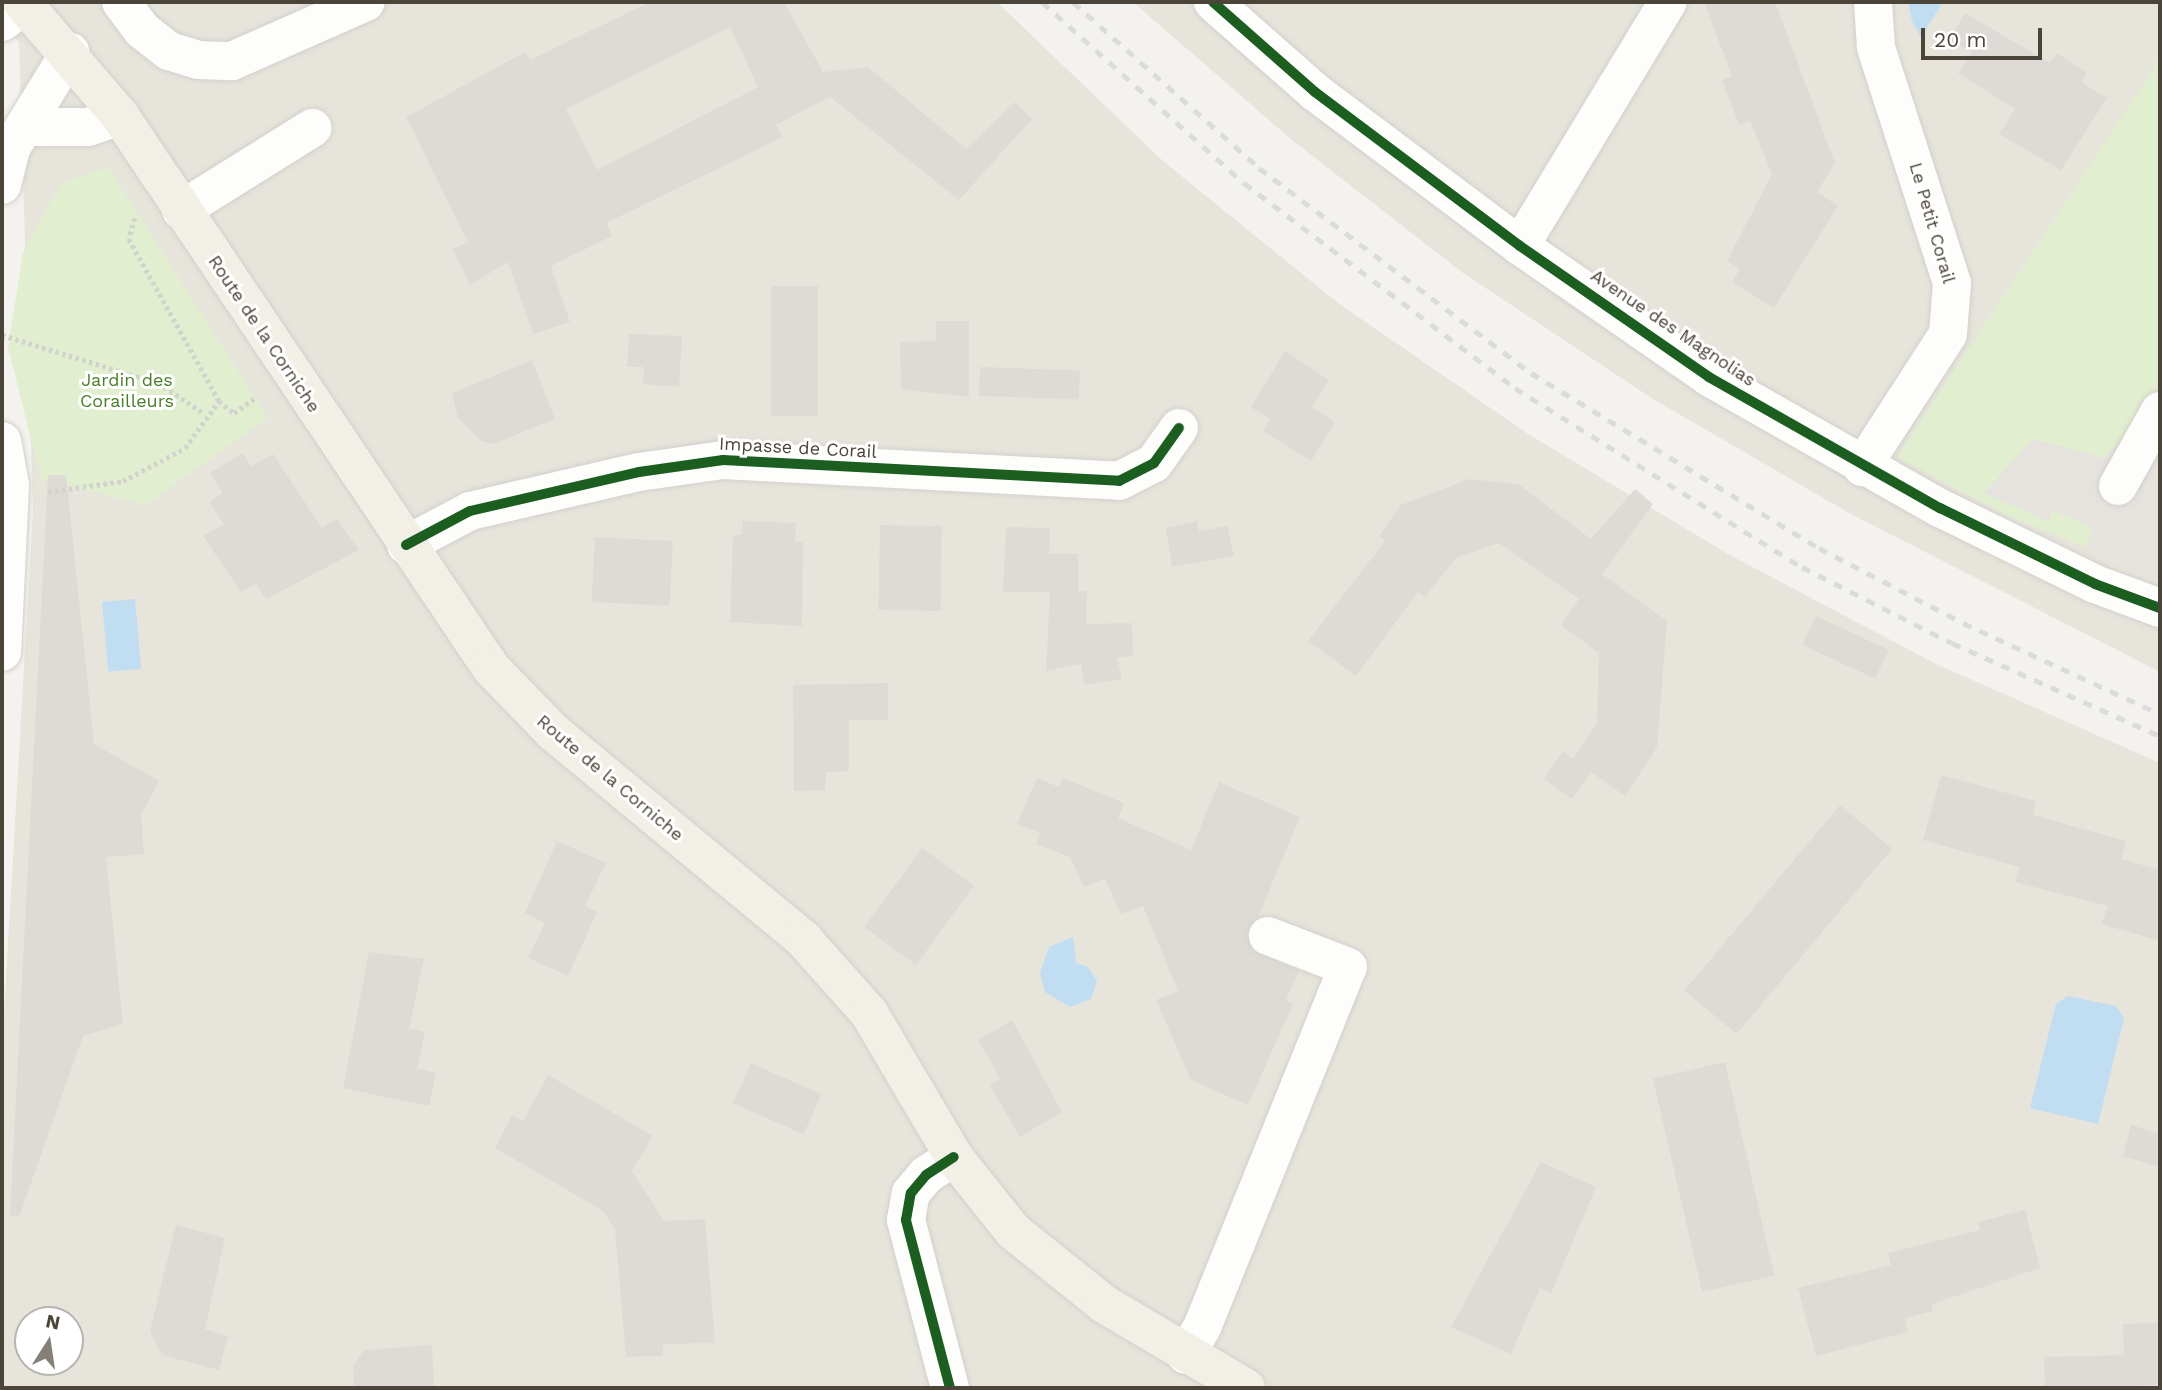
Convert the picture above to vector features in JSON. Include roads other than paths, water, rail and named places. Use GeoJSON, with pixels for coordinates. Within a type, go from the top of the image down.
{"type":"FeatureCollection","features":[{"type":"Feature","properties":{"kind":"main road","name":"Route de la Corniche"},"geometry":{"type":"LineString","coordinates":[[16,10],[70,52],[120,116],[491,668],[553,732],[804,940],[869,1013],[954,1157],[1013,1231],[1104,1304],[1185,1355],[1246,1388]]}},
{"type":"Feature","properties":{"kind":"street"},"geometry":{"type":"LineString","coordinates":[[121,2],[142,30],[169,51],[198,60],[232,61],[358,3]]}},
{"type":"Feature","properties":{"kind":"street","name":"Avenue des Magnolias"},"geometry":{"type":"LineString","coordinates":[[1213,2],[1315,92],[1520,246],[1709,377],[1862,467],[2095,584],[2160,608]]}},
{"type":"Feature","properties":{"kind":"street"},"geometry":{"type":"LineString","coordinates":[[1520,246],[1668,2]]}},
{"type":"Feature","properties":{"kind":"street","name":"Le Petit Corail"},"geometry":{"type":"LineString","coordinates":[[1862,467],[1948,334],[1952,283],[1875,47],[1873,2]]}},
{"type":"Feature","properties":{"kind":"street"},"geometry":{"type":"LineString","coordinates":[[2,185],[11,148],[27,127],[50,78],[70,52]]}},
{"type":"Feature","properties":{"kind":"street"},"geometry":{"type":"LineString","coordinates":[[27,127],[88,127],[120,116]]}},
{"type":"Feature","properties":{"kind":"street"},"geometry":{"type":"LineString","coordinates":[[181,210],[312,128]]}},
{"type":"Feature","properties":{"kind":"street"},"geometry":{"type":"LineString","coordinates":[[2118,486],[2160,411]]}},
{"type":"Feature","properties":{"kind":"street","name":"Impasse de Corail"},"geometry":{"type":"LineString","coordinates":[[406,545],[470,511],[639,472],[723,460],[1119,481],[1154,463],[1180,428]]}},
{"type":"Feature","properties":{"kind":"street"},"geometry":{"type":"LineString","coordinates":[[2,441],[9,498],[2,652]]}},
{"type":"Feature","properties":{"kind":"street"},"geometry":{"type":"LineString","coordinates":[[1185,1355],[1203,1325],[1348,967],[1268,936]]}},
{"type":"Feature","properties":{"kind":"street"},"geometry":{"type":"LineString","coordinates":[[946,1387],[906,1220],[911,1193],[926,1175],[954,1157]]}},
{"type":"Feature","properties":{"kind":"water"},"geometry":{"type":"Polygon","coordinates":[[[1908,2],[1943,2],[1921,37],[1912,21],[1908,2]]]}},
{"type":"Feature","properties":{"kind":"water"},"geometry":{"type":"Polygon","coordinates":[[[135,599],[141,669],[108,672],[102,602],[135,599]]]}},
{"type":"Feature","properties":{"kind":"water"},"geometry":{"type":"Polygon","coordinates":[[[1073,937],[1076,963],[1088,967],[1097,981],[1091,999],[1070,1007],[1045,992],[1040,973],[1049,947],[1073,937]]]}},
{"type":"Feature","properties":{"kind":"water"},"geometry":{"type":"Polygon","coordinates":[[[2068,996],[2116,1006],[2124,1018],[2098,1124],[2030,1108],[2056,1004],[2068,996]]]}},
{"type":"Feature","properties":{"kind":"railway"},"geometry":{"type":"LineString","coordinates":[[1042,2],[1244,183],[1515,388],[1802,567],[1952,643],[2160,736]]}},
{"type":"Feature","properties":{"kind":"railway"},"geometry":{"type":"LineString","coordinates":[[1073,2],[1259,168],[1531,373],[1819,548],[1963,623],[2160,714]]}},
{"type":"Feature","properties":{"kind":"park label","name":"Jardin des Corailleurs"},"geometry":{"type":"Point","coordinates":[127,391]}}]}
